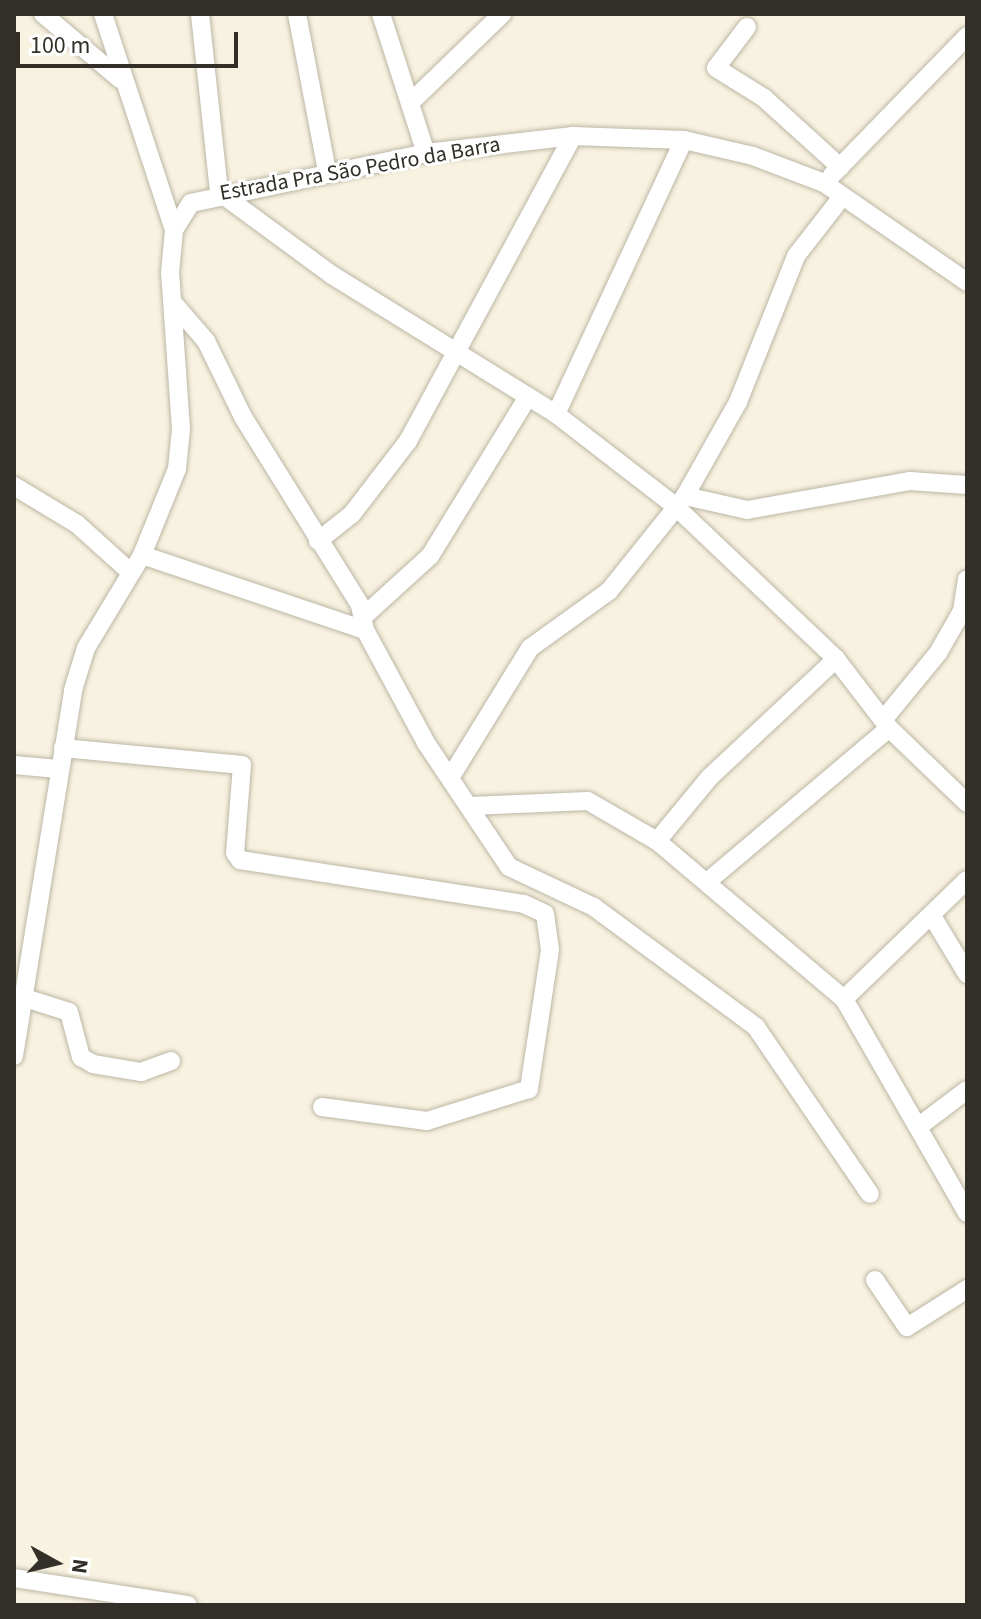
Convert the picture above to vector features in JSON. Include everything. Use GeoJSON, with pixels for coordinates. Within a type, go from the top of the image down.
{"type":"FeatureCollection","features":[{"type":"Feature","properties":{"kind":"street"},"geometry":{"type":"LineString","coordinates":[[43,14],[120,79]]}},
{"type":"Feature","properties":{"kind":"street"},"geometry":{"type":"LineString","coordinates":[[14,1056],[33,915],[58,769],[86,648],[129,571],[142,555],[167,504],[180,449],[174,230],[120,79],[103,14]]}},
{"type":"Feature","properties":{"kind":"street"},"geometry":{"type":"LineString","coordinates":[[200,14],[219,192],[332,275],[556,414],[680,501],[836,659],[886,724],[967,803]]}},
{"type":"Feature","properties":{"kind":"street"},"geometry":{"type":"LineString","coordinates":[[297,14],[327,172]]}},
{"type":"Feature","properties":{"kind":"street"},"geometry":{"type":"LineString","coordinates":[[381,14],[426,153]]}},
{"type":"Feature","properties":{"kind":"street"},"geometry":{"type":"LineString","coordinates":[[411,102],[502,14]]}},
{"type":"Feature","properties":{"kind":"street"},"geometry":{"type":"LineString","coordinates":[[747,27],[716,68],[764,98],[840,167]]}},
{"type":"Feature","properties":{"kind":"street"},"geometry":{"type":"LineString","coordinates":[[824,183],[967,36]]}},
{"type":"Feature","properties":{"kind":"street"},"geometry":{"type":"LineString","coordinates":[[318,541],[352,514],[393,464],[457,353],[573,136]]}},
{"type":"Feature","properties":{"kind":"street","name":"Estrada Pra São Pedro da Barra"},"geometry":{"type":"LineString","coordinates":[[174,230],[191,203],[219,192],[426,153],[573,136],[684,140],[753,156],[824,183],[967,282]]}},
{"type":"Feature","properties":{"kind":"street"},"geometry":{"type":"LineString","coordinates":[[556,414],[684,140]]}},
{"type":"Feature","properties":{"kind":"street"},"geometry":{"type":"LineString","coordinates":[[450,778],[530,648],[603,597],[680,501],[738,402],[791,266],[842,197]]}},
{"type":"Feature","properties":{"kind":"street"},"geometry":{"type":"LineString","coordinates":[[174,304],[206,341],[243,417],[318,541],[450,778],[509,867],[594,907],[756,1027],[870,1194]]}},
{"type":"Feature","properties":{"kind":"street"},"geometry":{"type":"LineString","coordinates":[[364,623],[430,556],[528,397]]}},
{"type":"Feature","properties":{"kind":"street"},"geometry":{"type":"LineString","coordinates":[[680,501],[747,510],[910,481],[967,485]]}},
{"type":"Feature","properties":{"kind":"street"},"geometry":{"type":"LineString","coordinates":[[14,486],[77,524],[129,571]]}},
{"type":"Feature","properties":{"kind":"street"},"geometry":{"type":"LineString","coordinates":[[142,555],[364,623]]}},
{"type":"Feature","properties":{"kind":"street"},"geometry":{"type":"LineString","coordinates":[[707,882],[886,724],[964,613],[967,579]]}},
{"type":"Feature","properties":{"kind":"street"},"geometry":{"type":"LineString","coordinates":[[657,841],[710,777],[836,659]]}},
{"type":"Feature","properties":{"kind":"street"},"geometry":{"type":"LineString","coordinates":[[63,748],[242,765],[240,860],[524,904],[545,914],[550,950],[529,1089],[427,1121],[322,1107]]}},
{"type":"Feature","properties":{"kind":"street"},"geometry":{"type":"LineString","coordinates":[[14,765],[58,769]]}},
{"type":"Feature","properties":{"kind":"street"},"geometry":{"type":"LineString","coordinates":[[470,806],[588,801],[657,841],[844,999],[967,1213]]}},
{"type":"Feature","properties":{"kind":"street"},"geometry":{"type":"LineString","coordinates":[[844,999],[967,880]]}},
{"type":"Feature","properties":{"kind":"street"},"geometry":{"type":"LineString","coordinates":[[14,908],[33,915]]}},
{"type":"Feature","properties":{"kind":"street"},"geometry":{"type":"LineString","coordinates":[[932,916],[967,974]]}},
{"type":"Feature","properties":{"kind":"street"},"geometry":{"type":"LineString","coordinates":[[22,997],[69,1012],[81,1057],[93,1064],[141,1072],[171,1061]]}},
{"type":"Feature","properties":{"kind":"street"},"geometry":{"type":"LineString","coordinates":[[918,1127],[967,1090]]}},
{"type":"Feature","properties":{"kind":"street"},"geometry":{"type":"LineString","coordinates":[[875,1280],[907,1327],[967,1289]]}},
{"type":"Feature","properties":{"kind":"street"},"geometry":{"type":"LineString","coordinates":[[14,1578],[188,1605]]}}]}
